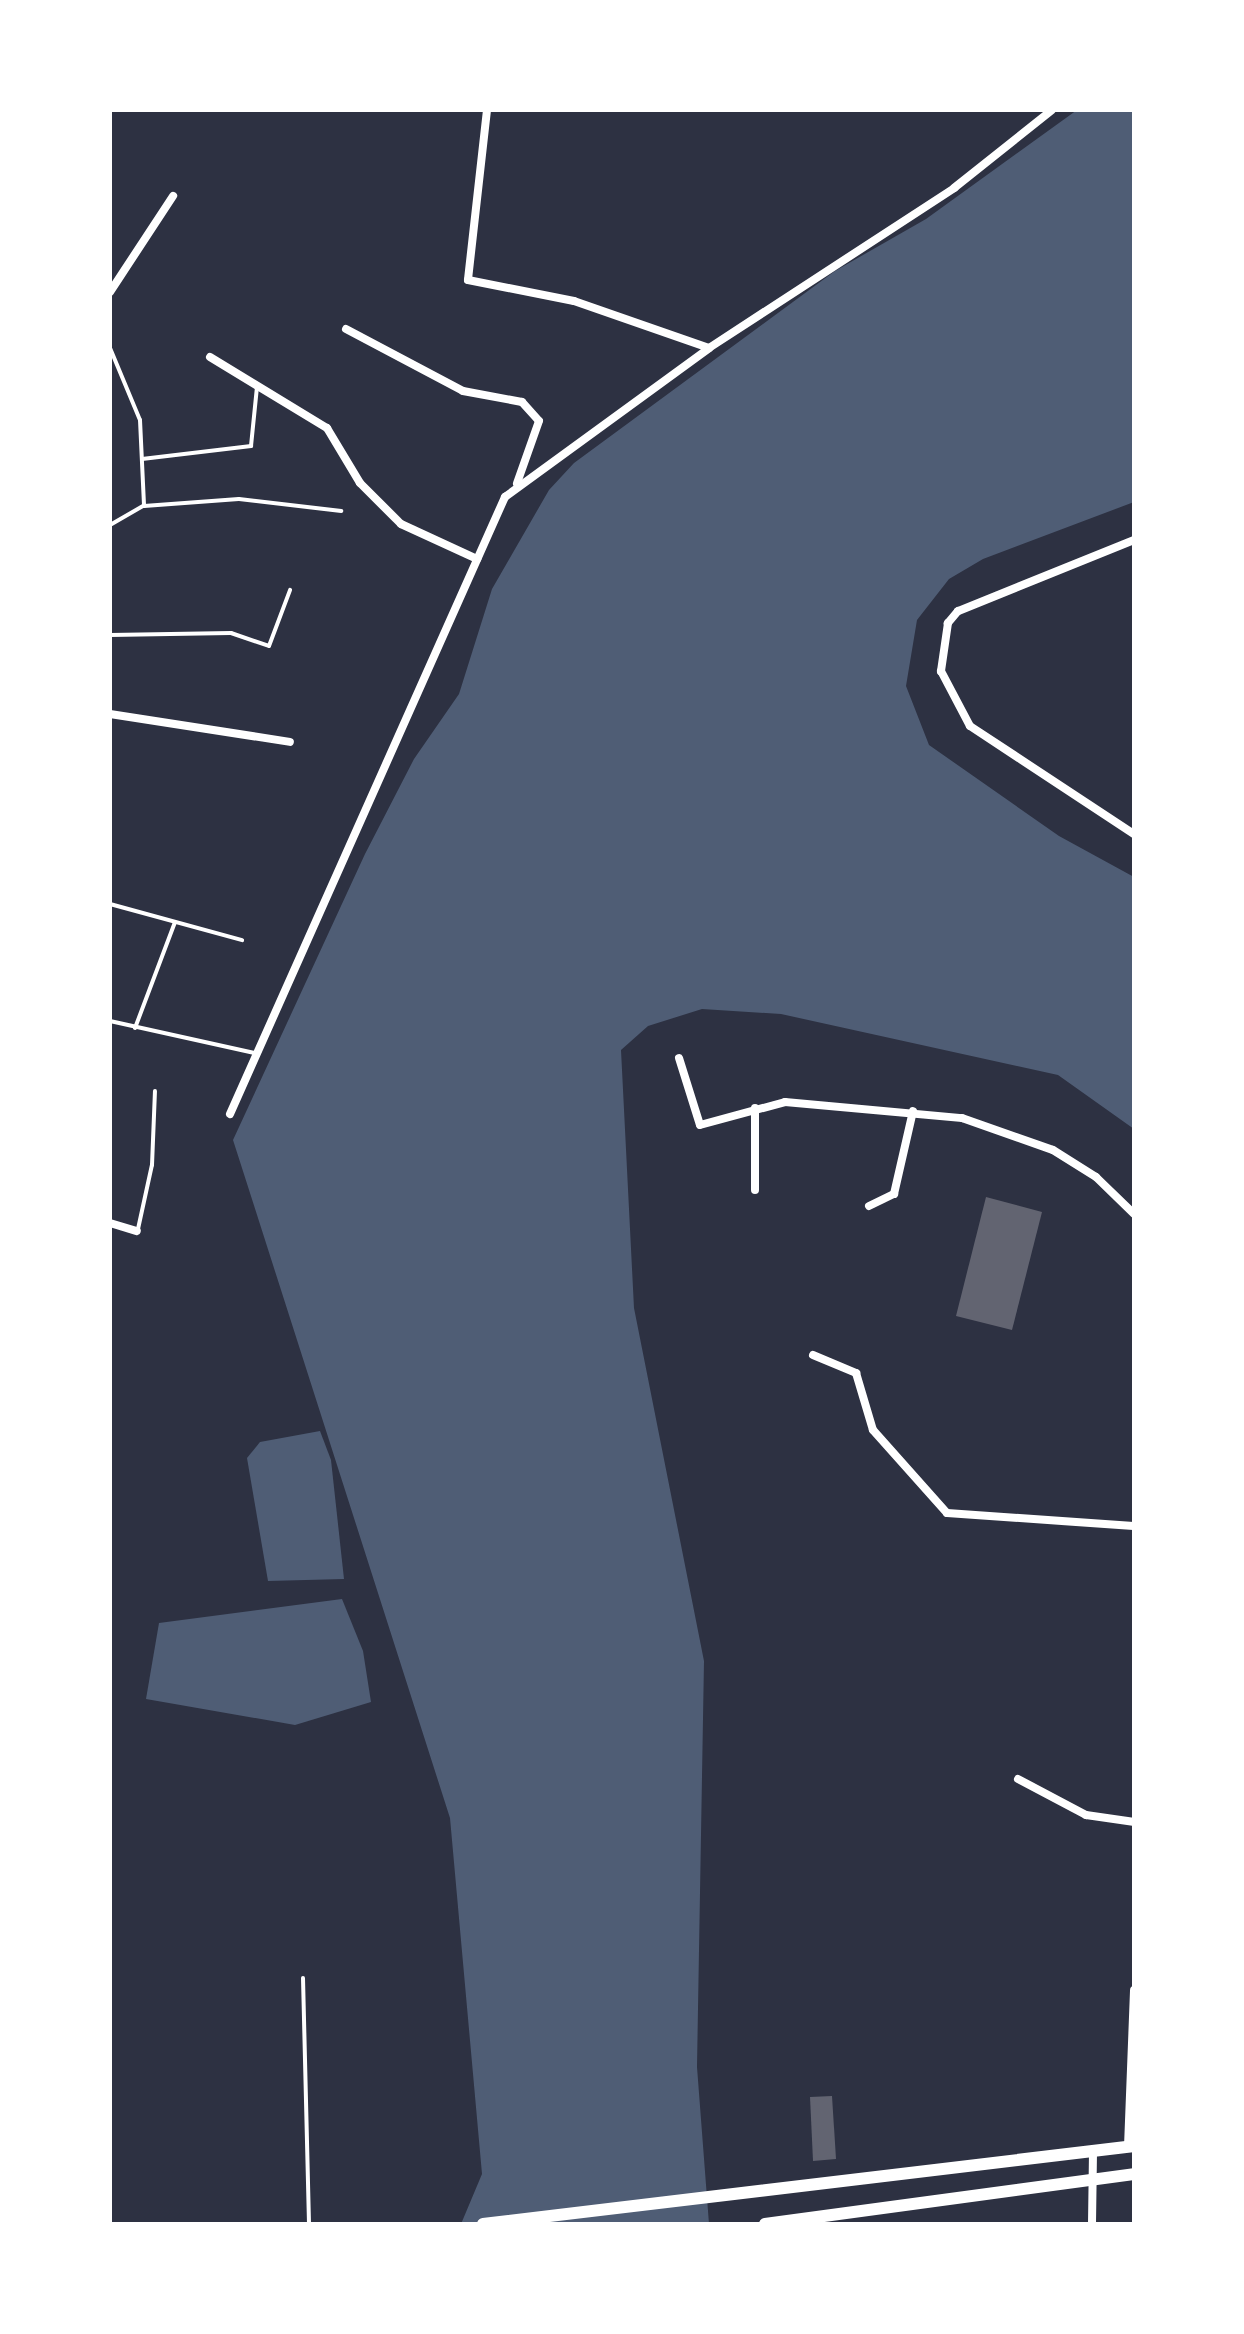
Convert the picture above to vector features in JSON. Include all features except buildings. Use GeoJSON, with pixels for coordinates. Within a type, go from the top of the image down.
{"type":"FeatureCollection","features":[{"type":"Feature","properties":{"kind":"main road"},"geometry":{"type":"LineString","coordinates":[[483,2224],[819,2187],[1131,2146]]}},
{"type":"Feature","properties":{"kind":"main road"},"geometry":{"type":"LineString","coordinates":[[765,2224],[1134,2174]]}},
{"type":"Feature","properties":{"kind":"street"},"geometry":{"type":"LineString","coordinates":[[487,110],[468,280],[574,301],[709,348]]}},
{"type":"Feature","properties":{"kind":"street"},"geometry":{"type":"LineString","coordinates":[[517,484],[709,348],[954,188],[1052,110]]}},
{"type":"Feature","properties":{"kind":"street"},"geometry":{"type":"LineString","coordinates":[[110,292],[173,196]]}},
{"type":"Feature","properties":{"kind":"street"},"geometry":{"type":"LineString","coordinates":[[230,1114],[254,1053],[477,559],[517,484],[538,431],[529,408],[463,391],[346,329]]}},
{"type":"Feature","properties":{"kind":"street"},"geometry":{"type":"LineString","coordinates":[[210,357],[327,428],[360,483],[401,524],[477,559]]}},
{"type":"Feature","properties":{"kind":"street"},"geometry":{"type":"LineString","coordinates":[[1134,540],[958,611],[948,623],[941,671],[970,726],[1134,834]]}},
{"type":"Feature","properties":{"kind":"street"},"geometry":{"type":"LineString","coordinates":[[110,714],[290,742]]}},
{"type":"Feature","properties":{"kind":"street"},"geometry":{"type":"LineString","coordinates":[[679,1058],[700,1125],[785,1102],[913,1111],[978,1122],[1053,1150],[1096,1177],[1134,1214]]}},
{"type":"Feature","properties":{"kind":"street"},"geometry":{"type":"LineString","coordinates":[[755,1108],[755,1190]]}},
{"type":"Feature","properties":{"kind":"street"},"geometry":{"type":"LineString","coordinates":[[869,1206],[894,1194],[913,1111]]}},
{"type":"Feature","properties":{"kind":"street"},"geometry":{"type":"LineString","coordinates":[[110,1223],[137,1231]]}},
{"type":"Feature","properties":{"kind":"street"},"geometry":{"type":"LineString","coordinates":[[813,1355],[856,1373],[873,1430],[947,1513],[1134,1526]]}},
{"type":"Feature","properties":{"kind":"street"},"geometry":{"type":"LineString","coordinates":[[1018,1779],[1086,1815],[1134,1822]]}},
{"type":"Feature","properties":{"kind":"street"},"geometry":{"type":"LineString","coordinates":[[1131,2146],[1134,1990]]}},
{"type":"Feature","properties":{"kind":"street"},"geometry":{"type":"LineString","coordinates":[[1092,2224],[1093,2152]]}},
{"type":"Feature","properties":{"kind":"lane"},"geometry":{"type":"LineString","coordinates":[[110,348],[139,413],[144,506]]}},
{"type":"Feature","properties":{"kind":"lane"},"geometry":{"type":"LineString","coordinates":[[142,459],[251,446],[258,385]]}},
{"type":"Feature","properties":{"kind":"lane"},"geometry":{"type":"LineString","coordinates":[[110,525],[144,506],[239,499],[341,511]]}},
{"type":"Feature","properties":{"kind":"lane"},"geometry":{"type":"LineString","coordinates":[[110,635],[231,633],[269,646],[290,590]]}},
{"type":"Feature","properties":{"kind":"lane"},"geometry":{"type":"LineString","coordinates":[[110,904],[242,940]]}},
{"type":"Feature","properties":{"kind":"lane"},"geometry":{"type":"LineString","coordinates":[[135,1028],[175,922]]}},
{"type":"Feature","properties":{"kind":"lane"},"geometry":{"type":"LineString","coordinates":[[110,1021],[254,1053]]}},
{"type":"Feature","properties":{"kind":"lane"},"geometry":{"type":"LineString","coordinates":[[137,1231],[152,1165],[155,1091]]}},
{"type":"Feature","properties":{"kind":"lane"},"geometry":{"type":"LineString","coordinates":[[303,1978],[309,2224]]}},
{"type":"Feature","properties":{"kind":"water"},"geometry":{"type":"Polygon","coordinates":[[[1077,110],[1134,110],[1134,502],[983,559],[949,579],[917,620],[906,686],[929,745],[1059,836],[1134,877],[1134,1129],[1058,1075],[781,1014],[702,1009],[648,1026],[621,1050],[634,1308],[704,1661],[697,2067],[709,2224],[461,2224],[482,2174],[450,1818],[233,1140],[365,854],[414,759],[459,694],[492,589],[549,490],[574,463],[835,271],[926,219],[1077,110]]]}},
{"type":"Feature","properties":{"kind":"water"},"geometry":{"type":"Polygon","coordinates":[[[320,1431],[331,1460],[344,1579],[268,1581],[247,1458],[260,1442],[320,1431]]]}},
{"type":"Feature","properties":{"kind":"water"},"geometry":{"type":"Polygon","coordinates":[[[342,1599],[363,1651],[371,1702],[295,1725],[146,1699],[159,1623],[342,1599]]]}}]}
